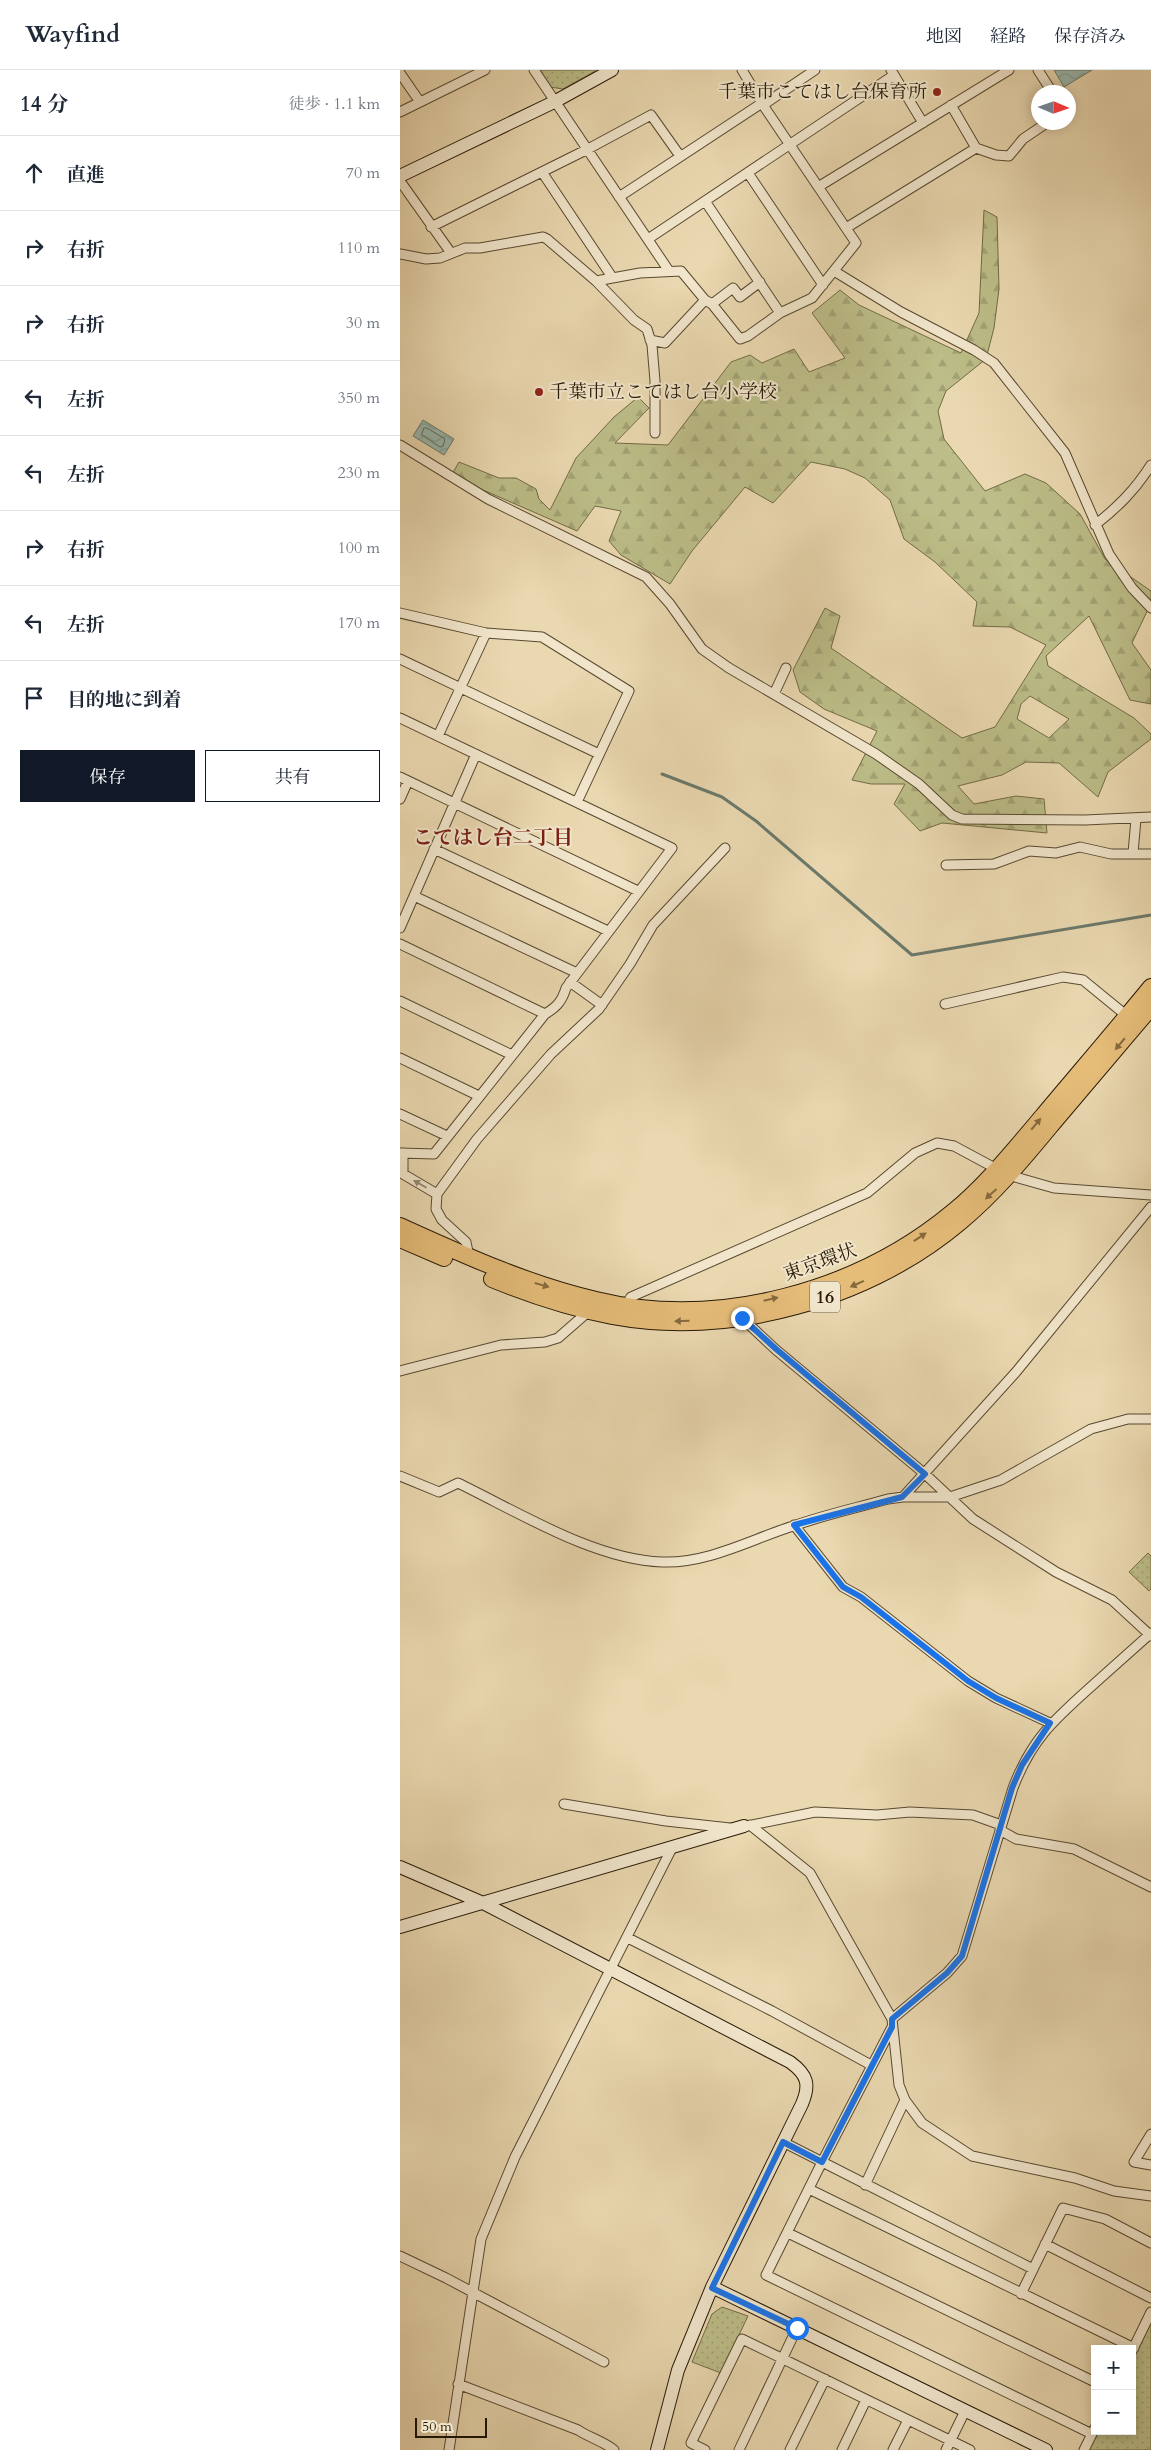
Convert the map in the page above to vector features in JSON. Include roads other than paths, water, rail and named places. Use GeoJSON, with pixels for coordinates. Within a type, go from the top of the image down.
{"type":"FeatureCollection","features":[{"type":"Feature","properties":{"kind":"highway","name":"東京環状"},"geometry":{"type":"LineString","coordinates":[[400,1226],[529,1281],[598,1301],[626,1305],[713,1309],[755,1303],[801,1292],[841,1278],[888,1257],[924,1234],[1002,1173],[1151,987]]}},
{"type":"Feature","properties":{"kind":"highway","name":"東京環状"},"geometry":{"type":"LineString","coordinates":[[400,1239],[552,1302],[614,1316],[671,1321],[742,1318],[804,1304],[853,1287],[898,1265],[932,1244],[960,1222],[1151,1007]]}},
{"type":"Feature","properties":{"kind":"street"},"geometry":{"type":"LineString","coordinates":[[400,112],[469,73],[485,70]]}},
{"type":"Feature","properties":{"kind":"street"},"geometry":{"type":"LineString","coordinates":[[534,70],[669,271]]}},
{"type":"Feature","properties":{"kind":"street"},"geometry":{"type":"LineString","coordinates":[[400,176],[554,102],[612,70]]}},
{"type":"Feature","properties":{"kind":"street"},"geometry":{"type":"LineString","coordinates":[[596,281],[612,277],[681,271],[740,339],[748,336],[780,313],[812,298],[856,243],[762,104],[742,70]]}},
{"type":"Feature","properties":{"kind":"street"},"geometry":{"type":"LineString","coordinates":[[619,196],[815,70]]}},
{"type":"Feature","properties":{"kind":"street"},"geometry":{"type":"LineString","coordinates":[[818,187],[1009,70]]}},
{"type":"Feature","properties":{"kind":"street"},"geometry":{"type":"LineString","coordinates":[[1038,70],[1048,85]]}},
{"type":"Feature","properties":{"kind":"street"},"geometry":{"type":"LineString","coordinates":[[400,73],[420,102]]}},
{"type":"Feature","properties":{"kind":"street"},"geometry":{"type":"LineString","coordinates":[[648,239],[893,73],[923,122]]}},
{"type":"Feature","properties":{"kind":"street"},"geometry":{"type":"LineString","coordinates":[[951,106],[976,148],[996,155],[1009,156],[1023,139],[1036,130]]}},
{"type":"Feature","properties":{"kind":"street"},"geometry":{"type":"LineString","coordinates":[[431,227],[588,149],[651,115],[680,156]]}},
{"type":"Feature","properties":{"kind":"street"},"geometry":{"type":"LineString","coordinates":[[846,228],[976,148]]}},
{"type":"Feature","properties":{"kind":"street"},"geometry":{"type":"LineString","coordinates":[[542,172],[612,277]]}},
{"type":"Feature","properties":{"kind":"street"},"geometry":{"type":"LineString","coordinates":[[748,173],[822,285]]}},
{"type":"Feature","properties":{"kind":"street"},"geometry":{"type":"LineString","coordinates":[[400,181],[451,253]]}},
{"type":"Feature","properties":{"kind":"street"},"geometry":{"type":"LineString","coordinates":[[705,201],[780,313]]}},
{"type":"Feature","properties":{"kind":"street"},"geometry":{"type":"LineString","coordinates":[[400,254],[440,258],[465,248],[480,248],[543,237],[596,281],[634,320],[647,329],[655,381],[655,433]]}},
{"type":"Feature","properties":{"kind":"street"},"geometry":{"type":"LineString","coordinates":[[834,271],[901,312],[974,350],[994,363],[1065,453],[1095,525],[1113,561],[1132,588],[1151,608]]}},
{"type":"Feature","properties":{"kind":"street"},"geometry":{"type":"LineString","coordinates":[[650,340],[665,343],[709,302],[732,288],[740,296],[760,282]]}},
{"type":"Feature","properties":{"kind":"street"},"geometry":{"type":"LineString","coordinates":[[400,445],[488,499],[646,577],[670,604],[702,649],[876,754],[919,784],[952,815],[962,819],[1136,819],[1151,817]]}},
{"type":"Feature","properties":{"kind":"street"},"geometry":{"type":"LineString","coordinates":[[1095,525],[1128,497],[1151,465]]}},
{"type":"Feature","properties":{"kind":"street"},"geometry":{"type":"LineString","coordinates":[[400,613],[486,634],[542,637],[629,691],[577,802]]}},
{"type":"Feature","properties":{"kind":"street"},"geometry":{"type":"LineString","coordinates":[[438,736],[486,634]]}},
{"type":"Feature","properties":{"kind":"street"},"geometry":{"type":"LineString","coordinates":[[400,659],[600,754]]}},
{"type":"Feature","properties":{"kind":"street"},"geometry":{"type":"LineString","coordinates":[[774,694],[786,668]]}},
{"type":"Feature","properties":{"kind":"street"},"geometry":{"type":"LineString","coordinates":[[400,718],[672,848],[570,982],[562,1000],[555,1008],[544,1014],[434,1154],[402,1153],[403,1174],[438,1194]]}},
{"type":"Feature","properties":{"kind":"street"},"geometry":{"type":"LineString","coordinates":[[400,928],[476,754]]}},
{"type":"Feature","properties":{"kind":"street"},"geometry":{"type":"LineString","coordinates":[[400,799],[404,779],[638,891]]}},
{"type":"Feature","properties":{"kind":"street"},"geometry":{"type":"LineString","coordinates":[[1133,853],[1136,819]]}},
{"type":"Feature","properties":{"kind":"street"},"geometry":{"type":"LineString","coordinates":[[946,865],[994,864],[1029,851],[1056,853],[1080,846],[1111,854],[1151,854]]}},
{"type":"Feature","properties":{"kind":"street"},"geometry":{"type":"LineString","coordinates":[[469,1257],[466,1242],[442,1220],[436,1209],[438,1194],[484,1132],[552,1054],[602,1005],[630,964],[653,925],[724,848]]}},
{"type":"Feature","properties":{"kind":"street"},"geometry":{"type":"LineString","coordinates":[[434,849],[608,931]]}},
{"type":"Feature","properties":{"kind":"street"},"geometry":{"type":"LineString","coordinates":[[414,896],[577,973]]}},
{"type":"Feature","properties":{"kind":"street"},"geometry":{"type":"LineString","coordinates":[[400,944],[544,1014]]}},
{"type":"Feature","properties":{"kind":"street"},"geometry":{"type":"LineString","coordinates":[[945,1004],[1063,976],[1083,980],[1128,1016]]}},
{"type":"Feature","properties":{"kind":"street"},"geometry":{"type":"LineString","coordinates":[[570,982],[602,1005]]}},
{"type":"Feature","properties":{"kind":"street"},"geometry":{"type":"LineString","coordinates":[[400,1001],[512,1055]]}},
{"type":"Feature","properties":{"kind":"street"},"geometry":{"type":"LineString","coordinates":[[400,1058],[480,1096]]}},
{"type":"Feature","properties":{"kind":"street"},"geometry":{"type":"LineString","coordinates":[[400,1114],[448,1136]]}},
{"type":"Feature","properties":{"kind":"street"},"geometry":{"type":"LineString","coordinates":[[626,1305],[631,1297],[867,1193],[916,1153],[929,1145],[944,1143],[954,1146],[1002,1173],[1054,1188],[1151,1195]]}},
{"type":"Feature","properties":{"kind":"street"},"geometry":{"type":"LineString","coordinates":[[902,1497],[1016,1372],[1151,1207]]}},
{"type":"Feature","properties":{"kind":"street"},"geometry":{"type":"LineString","coordinates":[[400,1371],[501,1345],[545,1342],[558,1338],[590,1311]]}},
{"type":"Feature","properties":{"kind":"street"},"geometry":{"type":"LineString","coordinates":[[742,1318],[776,1349],[925,1474],[972,1520],[1056,1572],[1112,1600],[1150,1635],[1050,1723],[1022,1765],[962,1956],[947,1973],[892,2023],[766,2276],[1091,2430]]}},
{"type":"Feature","properties":{"kind":"street"},"geometry":{"type":"LineString","coordinates":[[400,1476],[439,1492],[458,1483],[578,1541],[610,1553],[663,1562],[687,1560],[714,1554],[794,1525],[902,1497],[950,1497],[1001,1480],[1091,1429],[1128,1419],[1151,1419]]}},
{"type":"Feature","properties":{"kind":"street"},"geometry":{"type":"LineString","coordinates":[[794,1525],[843,1587],[861,1597],[968,1681],[996,1698],[1050,1723]]}},
{"type":"Feature","properties":{"kind":"street"},"geometry":{"type":"LineString","coordinates":[[564,1804],[666,1821],[743,1827],[810,1873],[892,2023],[899,2085],[906,2100],[922,2123],[972,2156],[1075,2178],[1114,2191],[1151,2196]]}},
{"type":"Feature","properties":{"kind":"street"},"geometry":{"type":"LineString","coordinates":[[400,1927],[674,1846],[743,1827],[815,1812],[877,1815],[910,1812],[973,1815],[1001,1828],[1016,1839],[1074,1849],[1151,1887]]}},
{"type":"Feature","properties":{"kind":"street"},"geometry":{"type":"LineString","coordinates":[[449,2450],[481,2239],[515,2157],[674,1846]]}},
{"type":"Feature","properties":{"kind":"street"},"geometry":{"type":"LineString","coordinates":[[400,1867],[483,1903],[790,2062],[799,2068],[806,2077],[807,2092],[712,2288],[678,2370],[657,2450]]}},
{"type":"Feature","properties":{"kind":"street"},"geometry":{"type":"LineString","coordinates":[[628,1938],[772,2011],[871,2065]]}},
{"type":"Feature","properties":{"kind":"street"},"geometry":{"type":"LineString","coordinates":[[865,2184],[906,2100]]}},
{"type":"Feature","properties":{"kind":"street"},"geometry":{"type":"LineString","coordinates":[[1151,2134],[1134,2162],[1151,2165]]}},
{"type":"Feature","properties":{"kind":"street"},"geometry":{"type":"LineString","coordinates":[[783,2142],[1033,2269]]}},
{"type":"Feature","properties":{"kind":"street"},"geometry":{"type":"LineString","coordinates":[[809,2189],[1123,2345]]}},
{"type":"Feature","properties":{"kind":"street"},"geometry":{"type":"LineString","coordinates":[[1021,2294],[1063,2208],[1105,2219],[1151,2243]]}},
{"type":"Feature","properties":{"kind":"street"},"geometry":{"type":"LineString","coordinates":[[788,2233],[1091,2380]]}},
{"type":"Feature","properties":{"kind":"street"},"geometry":{"type":"LineString","coordinates":[[1045,2244],[1151,2298]]}},
{"type":"Feature","properties":{"kind":"street"},"geometry":{"type":"LineString","coordinates":[[400,2256],[604,2362]]}},
{"type":"Feature","properties":{"kind":"street"},"geometry":{"type":"LineString","coordinates":[[712,2288],[1046,2450]]}},
{"type":"Feature","properties":{"kind":"street"},"geometry":{"type":"LineString","coordinates":[[1135,2345],[1151,2312]]}},
{"type":"Feature","properties":{"kind":"street"},"geometry":{"type":"LineString","coordinates":[[739,2450],[797,2328]]}},
{"type":"Feature","properties":{"kind":"street"},"geometry":{"type":"LineString","coordinates":[[705,2450],[691,2443],[742,2339],[970,2450]]}},
{"type":"Feature","properties":{"kind":"street"},"geometry":{"type":"LineString","coordinates":[[790,2450],[825,2379]]}},
{"type":"Feature","properties":{"kind":"street"},"geometry":{"type":"LineString","coordinates":[[458,2384],[578,2430],[589,2437],[603,2441],[614,2450]]}},
{"type":"Feature","properties":{"kind":"street"},"geometry":{"type":"LineString","coordinates":[[842,2450],[866,2400]]}},
{"type":"Feature","properties":{"kind":"street"},"geometry":{"type":"LineString","coordinates":[[946,2450],[966,2411]]}},
{"type":"Feature","properties":{"kind":"street"},"geometry":{"type":"LineString","coordinates":[[893,2450],[908,2420]]}},
{"type":"Feature","properties":{"kind":"street"},"geometry":{"type":"LineString","coordinates":[[1084,2450],[1091,2435]]}},
{"type":"Feature","properties":{"kind":"water"},"geometry":{"type":"Polygon","coordinates":[[[1054,70],[1092,70],[1067,85],[1063,85],[1054,70]]]}},
{"type":"Feature","properties":{"kind":"water"},"geometry":{"type":"Polygon","coordinates":[[[423,420],[454,439],[444,455],[413,436],[423,420]]]}},
{"type":"Feature","properties":{"kind":"waterway"},"geometry":{"type":"LineString","coordinates":[[662,774],[722,797],[756,821],[912,955],[1151,915]]}},
{"type":"Feature","properties":{"kind":"place","name":"千葉市こてはし台保育所"},"geometry":{"type":"Point","coordinates":[937,92]}},
{"type":"Feature","properties":{"kind":"place","name":"千葉市立こてはし台小学校"},"geometry":{"type":"Point","coordinates":[539,392]}},
{"type":"Feature","properties":{"kind":"district","name":"こてはし台二丁目"},"geometry":{"type":"Point","coordinates":[493,837]}}]}
